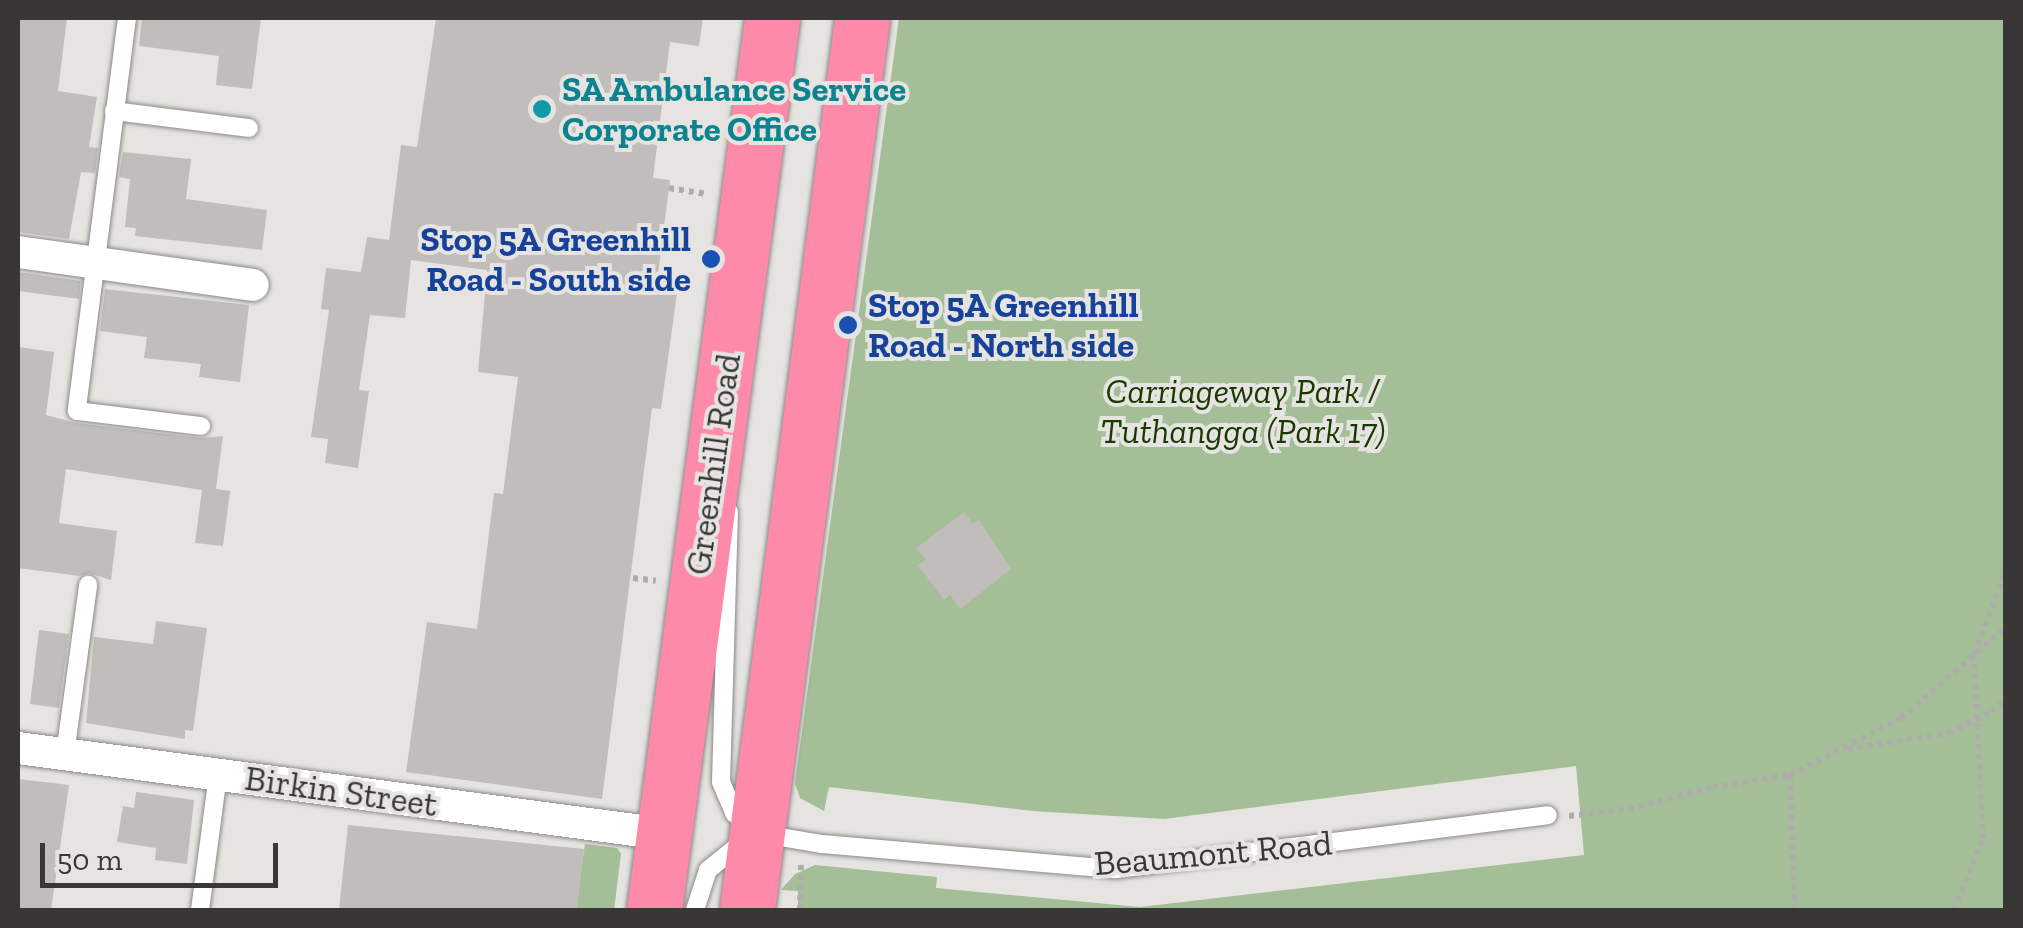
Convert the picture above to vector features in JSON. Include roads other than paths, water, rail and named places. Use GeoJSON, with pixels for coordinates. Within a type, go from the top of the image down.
{"type":"FeatureCollection","features":[{"type":"Feature","properties":{"kind":"highway","name":"Greenhill Road"},"geometry":{"type":"LineString","coordinates":[[654,910],[772,18]]}},
{"type":"Feature","properties":{"kind":"highway"},"geometry":{"type":"LineString","coordinates":[[746,910],[779,837],[862,18]]}},
{"type":"Feature","properties":{"kind":"street"},"geometry":{"type":"LineString","coordinates":[[18,252],[253,284]]}},
{"type":"Feature","properties":{"kind":"street","name":"Birkin Street"},"geometry":{"type":"LineString","coordinates":[[18,748],[664,834]]}},
{"type":"Feature","properties":{"kind":"lane"},"geometry":{"type":"LineString","coordinates":[[127,18],[77,411],[202,426]]}},
{"type":"Feature","properties":{"kind":"lane"},"geometry":{"type":"LineString","coordinates":[[114,111],[249,128]]}},
{"type":"Feature","properties":{"kind":"lane"},"geometry":{"type":"LineString","coordinates":[[720,410],[732,537],[721,782],[734,813],[779,837]]}},
{"type":"Feature","properties":{"kind":"lane"},"geometry":{"type":"LineString","coordinates":[[65,754],[88,585]]}},
{"type":"Feature","properties":{"kind":"lane"},"geometry":{"type":"LineString","coordinates":[[200,910],[218,775]]}},
{"type":"Feature","properties":{"kind":"lane","name":"Beaumont Road"},"geometry":{"type":"LineString","coordinates":[[779,837],[1116,869],[1548,816]]}},
{"type":"Feature","properties":{"kind":"lane"},"geometry":{"type":"LineString","coordinates":[[695,910],[708,870],[728,850],[779,837]]}},
{"type":"Feature","properties":{"kind":"place","name":"SA Ambulance Service Corporate Office"},"geometry":{"type":"Point","coordinates":[542,109]}},
{"type":"Feature","properties":{"kind":"place","name":"Stop 5A Greenhill Road - South side"},"geometry":{"type":"Point","coordinates":[711,259]}},
{"type":"Feature","properties":{"kind":"place","name":"Stop 5A Greenhill Road - North side"},"geometry":{"type":"Point","coordinates":[848,325]}},
{"type":"Feature","properties":{"kind":"park label","name":"Carriageway Park / Tuthangga (Park 17)"},"geometry":{"type":"Point","coordinates":[1243,411]}}]}
